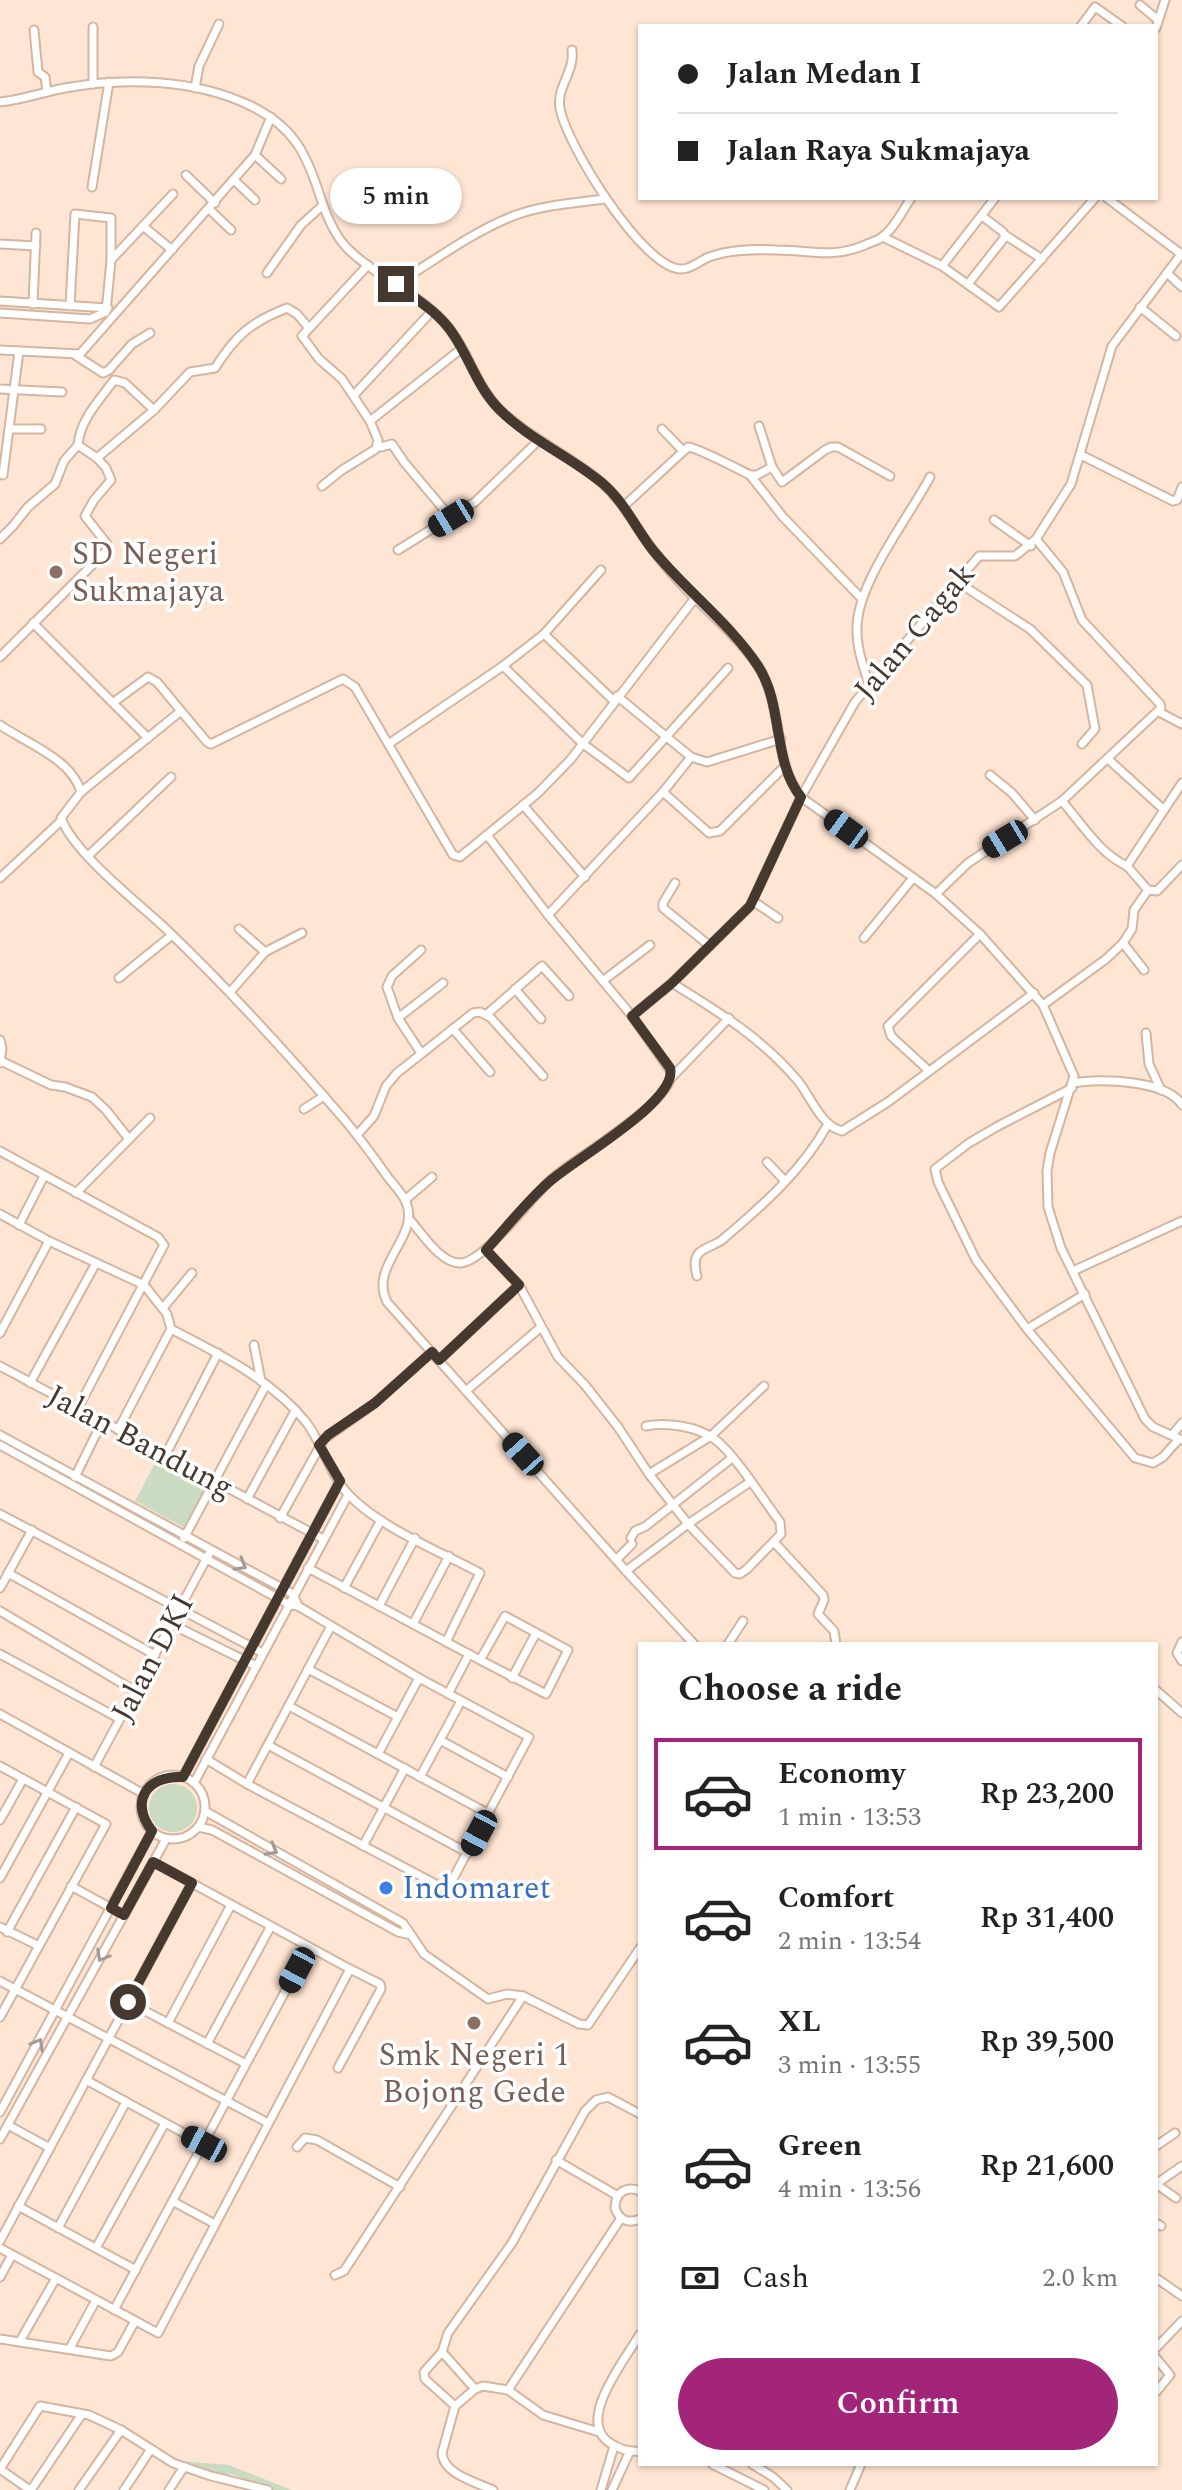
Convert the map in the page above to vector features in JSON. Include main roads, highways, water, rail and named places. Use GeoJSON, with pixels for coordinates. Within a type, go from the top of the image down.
{"type":"FeatureCollection","features":[{"type":"Feature","properties":{"kind":"place","name":"SD Negeri Sukmajaya"},"geometry":{"type":"Point","coordinates":[56,572]}},
{"type":"Feature","properties":{"kind":"place","name":"Indomaret"},"geometry":{"type":"Point","coordinates":[386,1888]}},
{"type":"Feature","properties":{"kind":"place","name":"Smk Negeri 1 Bojong Gede"},"geometry":{"type":"Point","coordinates":[474,2023]}}]}
